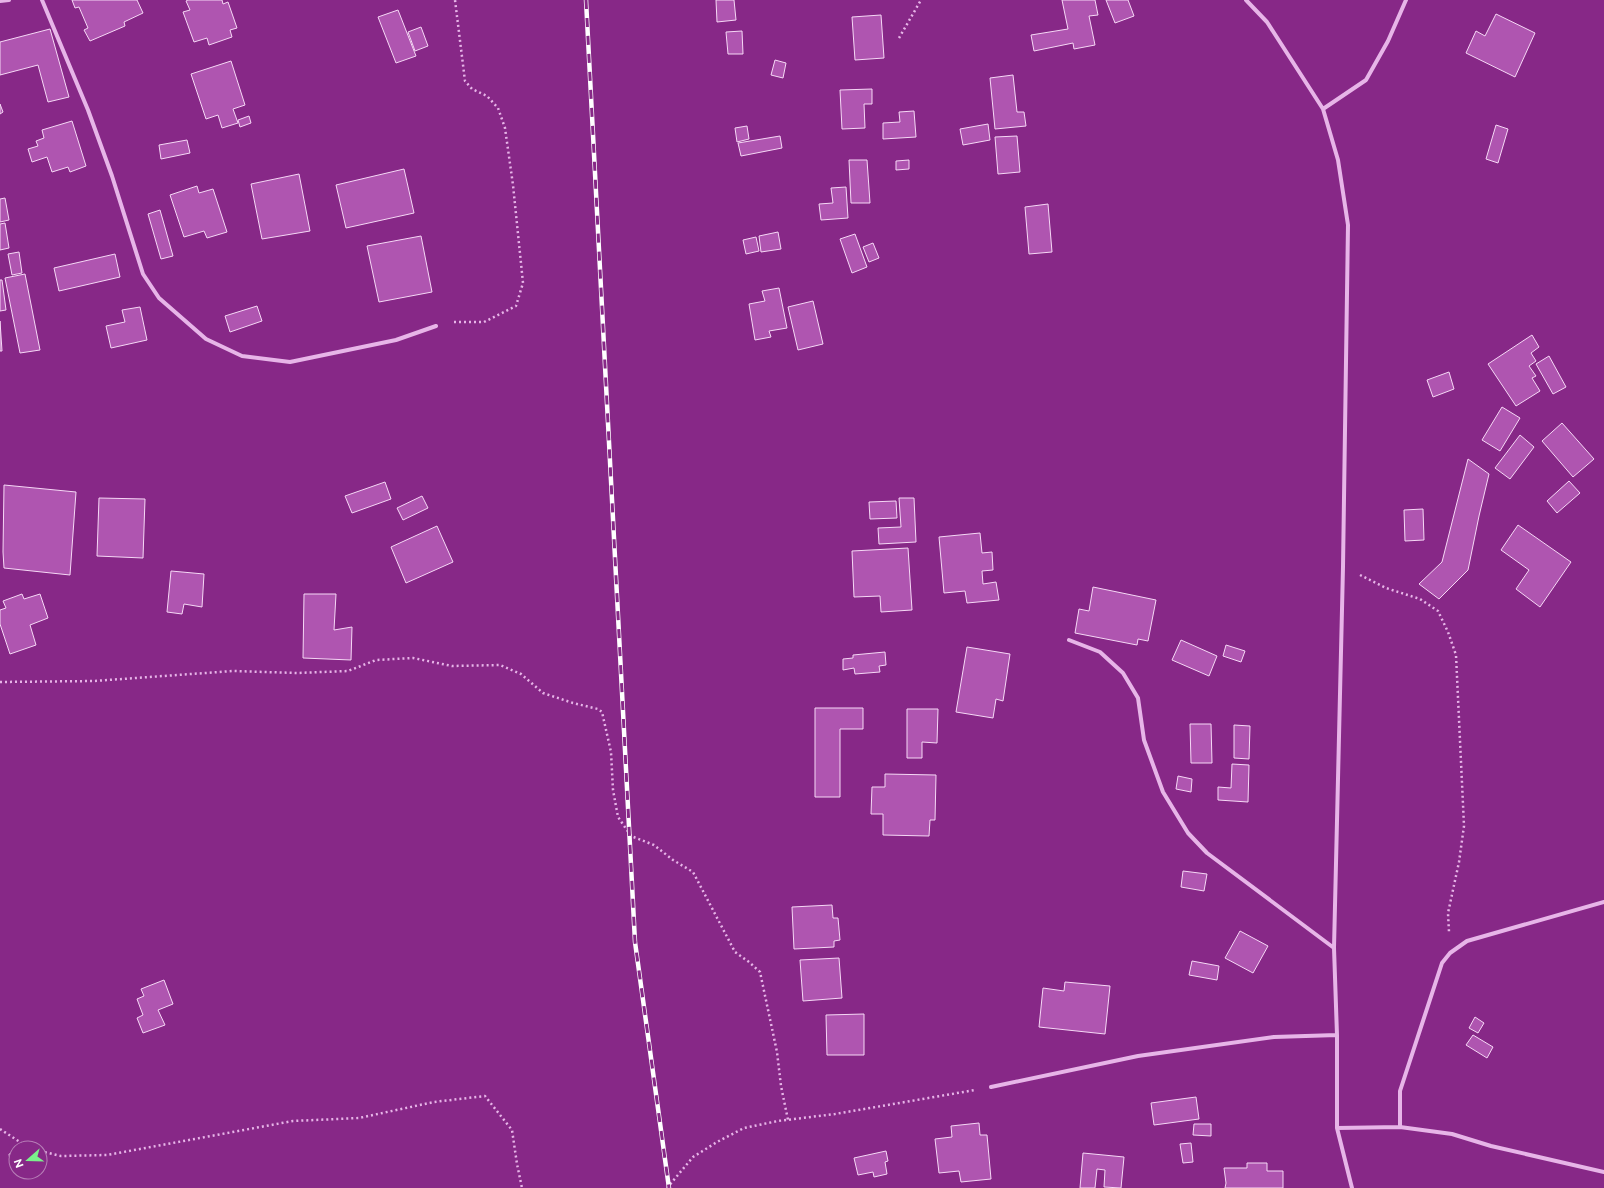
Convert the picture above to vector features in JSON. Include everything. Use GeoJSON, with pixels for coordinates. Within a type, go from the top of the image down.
{"type":"FeatureCollection","features":[{"type":"Feature","properties":{"kind":"street"},"geometry":{"type":"LineString","coordinates":[[0,1],[9,0]]}},
{"type":"Feature","properties":{"kind":"street"},"geometry":{"type":"LineString","coordinates":[[42,0],[88,110],[112,176],[143,274],[159,298],[206,339],[242,356],[290,362],[396,340],[436,326]]}},
{"type":"Feature","properties":{"kind":"street"},"geometry":{"type":"LineString","coordinates":[[1246,0],[1267,22],[1323,109],[1338,160],[1348,225],[1344,567],[1334,948],[1337,1035],[1337,1128],[1352,1188]]}},
{"type":"Feature","properties":{"kind":"street"},"geometry":{"type":"LineString","coordinates":[[1323,109],[1366,80],[1388,41],[1406,0]]}},
{"type":"Feature","properties":{"kind":"street"},"geometry":{"type":"LineString","coordinates":[[1069,640],[1100,652],[1123,673],[1138,698],[1144,740],[1163,792],[1188,833],[1207,853],[1334,948]]}},
{"type":"Feature","properties":{"kind":"street"},"geometry":{"type":"LineString","coordinates":[[1400,1127],[1400,1091],[1437,976],[1442,963],[1450,953],[1467,941],[1604,902]]}},
{"type":"Feature","properties":{"kind":"street"},"geometry":{"type":"LineString","coordinates":[[991,1087],[1138,1056],[1274,1037],[1337,1035]]}},
{"type":"Feature","properties":{"kind":"street"},"geometry":{"type":"LineString","coordinates":[[1337,1128],[1400,1127],[1452,1134],[1491,1146],[1604,1172]]}},
{"type":"Feature","properties":{"kind":"path"},"geometry":{"type":"LineString","coordinates":[[436,326],[458,322],[484,322],[516,306],[523,283],[513,185],[505,128],[498,108],[487,96],[472,89],[465,81],[455,0]]}},
{"type":"Feature","properties":{"kind":"path"},"geometry":{"type":"LineString","coordinates":[[899,38],[921,0]]}},
{"type":"Feature","properties":{"kind":"path"},"geometry":{"type":"LineString","coordinates":[[1344,567],[1386,588],[1420,599],[1438,611],[1448,632],[1456,655],[1464,826],[1459,862],[1448,913],[1450,953]]}},
{"type":"Feature","properties":{"kind":"path"},"geometry":{"type":"LineString","coordinates":[[0,682],[94,682],[233,671],[297,673],[348,671],[376,660],[413,658],[452,666],[500,665],[521,674],[543,693],[573,703],[598,709],[602,712],[611,752],[613,790],[618,817],[631,836],[654,845],[693,872],[735,952],[760,972],[777,1052],[781,1086],[788,1120]]}},
{"type":"Feature","properties":{"kind":"path"},"geometry":{"type":"LineString","coordinates":[[667,1188],[692,1157],[744,1128],[991,1087]]}},
{"type":"Feature","properties":{"kind":"path"},"geometry":{"type":"LineString","coordinates":[[48,1153],[61,1156],[107,1155],[293,1120],[359,1118],[434,1102],[485,1096],[512,1130],[516,1164],[522,1188]]}},
{"type":"Feature","properties":{"kind":"path"},"geometry":{"type":"LineString","coordinates":[[0,1129],[17,1140]]}},
{"type":"Feature","properties":{"kind":"building"},"geometry":{"type":"Polygon","coordinates":[[[72,0],[137,0],[143,13],[124,22],[125,26],[90,41],[84,30],[88,28],[79,7],[75,8],[72,0]]]}},
{"type":"Feature","properties":{"kind":"building"},"geometry":{"type":"Polygon","coordinates":[[[222,0],[223,4],[228,2],[237,28],[230,30],[232,37],[209,45],[207,38],[194,42],[183,12],[190,10],[186,1],[222,0]]]}},
{"type":"Feature","properties":{"kind":"building"},"geometry":{"type":"Polygon","coordinates":[[[716,0],[734,0],[736,20],[717,22],[716,0]]]}},
{"type":"Feature","properties":{"kind":"building"},"geometry":{"type":"Polygon","coordinates":[[[1062,0],[1095,0],[1098,15],[1089,16],[1095,45],[1074,49],[1073,43],[1034,51],[1031,35],[1068,29],[1062,0]]]}},
{"type":"Feature","properties":{"kind":"building"},"geometry":{"type":"Polygon","coordinates":[[[1106,0],[1128,0],[1134,16],[1115,23],[1106,0]]]}},
{"type":"Feature","properties":{"kind":"building"},"geometry":{"type":"Polygon","coordinates":[[[398,10],[416,56],[396,63],[378,17],[398,10]]]}},
{"type":"Feature","properties":{"kind":"building"},"geometry":{"type":"Polygon","coordinates":[[[1496,14],[1535,33],[1515,77],[1466,53],[1476,31],[1485,36],[1496,14]]]}},
{"type":"Feature","properties":{"kind":"building"},"geometry":{"type":"Polygon","coordinates":[[[881,15],[884,58],[855,60],[852,17],[881,15]]]}},
{"type":"Feature","properties":{"kind":"building"},"geometry":{"type":"Polygon","coordinates":[[[421,27],[428,46],[415,51],[408,32],[421,27]]]}},
{"type":"Feature","properties":{"kind":"building"},"geometry":{"type":"Polygon","coordinates":[[[50,29],[69,97],[48,102],[38,65],[0,75],[0,42],[50,29]]]}},
{"type":"Feature","properties":{"kind":"building"},"geometry":{"type":"Polygon","coordinates":[[[742,31],[743,54],[728,54],[726,32],[742,31]]]}},
{"type":"Feature","properties":{"kind":"building"},"geometry":{"type":"Polygon","coordinates":[[[775,60],[786,63],[783,78],[771,75],[775,60]]]}},
{"type":"Feature","properties":{"kind":"building"},"geometry":{"type":"Polygon","coordinates":[[[231,61],[245,105],[233,109],[238,123],[222,128],[218,115],[206,119],[191,74],[231,61]]]}},
{"type":"Feature","properties":{"kind":"building"},"geometry":{"type":"Polygon","coordinates":[[[1013,75],[1017,112],[1024,112],[1026,126],[995,129],[990,78],[1013,75]]]}},
{"type":"Feature","properties":{"kind":"building"},"geometry":{"type":"Polygon","coordinates":[[[872,89],[872,104],[864,104],[865,128],[842,129],[840,90],[872,89]]]}},
{"type":"Feature","properties":{"kind":"building"},"geometry":{"type":"Polygon","coordinates":[[[0,104],[3,112],[0,114],[0,104]]]}},
{"type":"Feature","properties":{"kind":"building"},"geometry":{"type":"Polygon","coordinates":[[[914,111],[916,137],[883,139],[883,123],[900,122],[899,112],[914,111]]]}},
{"type":"Feature","properties":{"kind":"building"},"geometry":{"type":"Polygon","coordinates":[[[249,116],[251,123],[240,127],[238,120],[249,116]]]}},
{"type":"Feature","properties":{"kind":"building"},"geometry":{"type":"Polygon","coordinates":[[[72,121],[86,166],[70,172],[68,167],[52,172],[47,157],[32,162],[28,149],[38,146],[36,141],[44,138],[42,130],[72,121]]]}},
{"type":"Feature","properties":{"kind":"building"},"geometry":{"type":"Polygon","coordinates":[[[988,124],[990,140],[963,145],[960,129],[988,124]]]}},
{"type":"Feature","properties":{"kind":"building"},"geometry":{"type":"Polygon","coordinates":[[[1496,125],[1508,129],[1498,163],[1486,159],[1496,125]]]}},
{"type":"Feature","properties":{"kind":"building"},"geometry":{"type":"Polygon","coordinates":[[[747,126],[749,139],[737,142],[735,128],[747,126]]]}},
{"type":"Feature","properties":{"kind":"building"},"geometry":{"type":"Polygon","coordinates":[[[780,136],[782,148],[741,156],[738,143],[780,136]]]}},
{"type":"Feature","properties":{"kind":"building"},"geometry":{"type":"Polygon","coordinates":[[[1017,136],[1020,172],[998,174],[995,137],[1017,136]]]}},
{"type":"Feature","properties":{"kind":"building"},"geometry":{"type":"Polygon","coordinates":[[[187,140],[190,153],[161,159],[159,145],[187,140]]]}},
{"type":"Feature","properties":{"kind":"building"},"geometry":{"type":"Polygon","coordinates":[[[849,160],[867,160],[870,203],[851,203],[849,160]]]}},
{"type":"Feature","properties":{"kind":"building"},"geometry":{"type":"Polygon","coordinates":[[[909,160],[909,169],[896,170],[896,161],[909,160]]]}},
{"type":"Feature","properties":{"kind":"building"},"geometry":{"type":"Polygon","coordinates":[[[404,169],[414,213],[346,228],[336,185],[404,169]]]}},
{"type":"Feature","properties":{"kind":"building"},"geometry":{"type":"Polygon","coordinates":[[[299,174],[310,231],[262,239],[251,184],[299,174]]]}},
{"type":"Feature","properties":{"kind":"building"},"geometry":{"type":"Polygon","coordinates":[[[197,186],[199,193],[213,189],[227,232],[207,238],[204,231],[184,237],[170,195],[197,186]]]}},
{"type":"Feature","properties":{"kind":"building"},"geometry":{"type":"Polygon","coordinates":[[[846,187],[848,218],[821,220],[819,204],[833,203],[831,188],[846,187]]]}},
{"type":"Feature","properties":{"kind":"building"},"geometry":{"type":"Polygon","coordinates":[[[5,198],[9,220],[0,222],[0,199],[5,198]]]}},
{"type":"Feature","properties":{"kind":"building"},"geometry":{"type":"Polygon","coordinates":[[[1048,204],[1052,252],[1029,254],[1025,207],[1048,204]]]}},
{"type":"Feature","properties":{"kind":"building"},"geometry":{"type":"Polygon","coordinates":[[[160,210],[173,256],[161,259],[148,214],[160,210]]]}},
{"type":"Feature","properties":{"kind":"building"},"geometry":{"type":"Polygon","coordinates":[[[5,223],[9,248],[0,250],[0,224],[5,223]]]}},
{"type":"Feature","properties":{"kind":"building"},"geometry":{"type":"Polygon","coordinates":[[[778,232],[781,249],[761,252],[759,236],[778,232]]]}},
{"type":"Feature","properties":{"kind":"building"},"geometry":{"type":"Polygon","coordinates":[[[855,234],[867,267],[852,273],[840,239],[855,234]]]}},
{"type":"Feature","properties":{"kind":"building"},"geometry":{"type":"Polygon","coordinates":[[[421,236],[432,292],[379,302],[367,246],[421,236]]]}},
{"type":"Feature","properties":{"kind":"building"},"geometry":{"type":"Polygon","coordinates":[[[756,237],[759,251],[746,254],[743,240],[756,237]]]}},
{"type":"Feature","properties":{"kind":"building"},"geometry":{"type":"Polygon","coordinates":[[[873,243],[879,258],[869,262],[863,247],[873,243]]]}},
{"type":"Feature","properties":{"kind":"building"},"geometry":{"type":"Polygon","coordinates":[[[19,252],[22,273],[12,275],[8,254],[19,252]]]}},
{"type":"Feature","properties":{"kind":"building"},"geometry":{"type":"Polygon","coordinates":[[[115,254],[120,277],[59,291],[54,268],[115,254]]]}},
{"type":"Feature","properties":{"kind":"building"},"geometry":{"type":"Polygon","coordinates":[[[25,274],[40,350],[20,353],[5,278],[25,274]]]}},
{"type":"Feature","properties":{"kind":"building"},"geometry":{"type":"Polygon","coordinates":[[[0,280],[2,280],[6,310],[0,311],[0,280]]]}},
{"type":"Feature","properties":{"kind":"building"},"geometry":{"type":"Polygon","coordinates":[[[779,288],[787,328],[769,331],[771,337],[755,340],[749,304],[765,301],[762,291],[779,288]]]}},
{"type":"Feature","properties":{"kind":"building"},"geometry":{"type":"Polygon","coordinates":[[[813,301],[823,344],[798,350],[788,307],[813,301]]]}},
{"type":"Feature","properties":{"kind":"building"},"geometry":{"type":"Polygon","coordinates":[[[257,306],[262,321],[230,332],[225,316],[257,306]]]}},
{"type":"Feature","properties":{"kind":"building"},"geometry":{"type":"Polygon","coordinates":[[[140,307],[147,340],[111,348],[106,326],[125,322],[122,310],[140,307]]]}},
{"type":"Feature","properties":{"kind":"building"},"geometry":{"type":"Polygon","coordinates":[[[0,321],[2,351],[0,351],[0,321]]]}},
{"type":"Feature","properties":{"kind":"building"},"geometry":{"type":"Polygon","coordinates":[[[1532,335],[1539,347],[1531,353],[1536,361],[1529,366],[1536,376],[1532,378],[1540,391],[1516,406],[1488,364],[1532,335]]]}},
{"type":"Feature","properties":{"kind":"building"},"geometry":{"type":"Polygon","coordinates":[[[1549,356],[1566,387],[1553,394],[1536,364],[1549,356]]]}},
{"type":"Feature","properties":{"kind":"building"},"geometry":{"type":"Polygon","coordinates":[[[1449,372],[1454,389],[1433,397],[1427,380],[1449,372]]]}},
{"type":"Feature","properties":{"kind":"building"},"geometry":{"type":"Polygon","coordinates":[[[1502,407],[1520,418],[1500,451],[1482,440],[1502,407]]]}},
{"type":"Feature","properties":{"kind":"building"},"geometry":{"type":"Polygon","coordinates":[[[1562,423],[1594,459],[1573,477],[1542,441],[1562,423]]]}},
{"type":"Feature","properties":{"kind":"building"},"geometry":{"type":"Polygon","coordinates":[[[1520,435],[1534,447],[1510,479],[1495,468],[1520,435]]]}},
{"type":"Feature","properties":{"kind":"building"},"geometry":{"type":"Polygon","coordinates":[[[1468,459],[1489,474],[1468,570],[1439,599],[1419,584],[1442,562],[1468,459]]]}},
{"type":"Feature","properties":{"kind":"building"},"geometry":{"type":"Polygon","coordinates":[[[1569,481],[1580,493],[1557,513],[1547,501],[1569,481]]]}},
{"type":"Feature","properties":{"kind":"building"},"geometry":{"type":"Polygon","coordinates":[[[385,482],[391,499],[352,513],[345,496],[385,482]]]}},
{"type":"Feature","properties":{"kind":"building"},"geometry":{"type":"Polygon","coordinates":[[[4,485],[76,492],[70,575],[4,568],[4,485]]]}},
{"type":"Feature","properties":{"kind":"building"},"geometry":{"type":"Polygon","coordinates":[[[422,496],[428,508],[403,520],[397,508],[422,496]]]}},
{"type":"Feature","properties":{"kind":"building"},"geometry":{"type":"Polygon","coordinates":[[[99,498],[145,499],[143,558],[97,556],[99,498]]]}},
{"type":"Feature","properties":{"kind":"building"},"geometry":{"type":"Polygon","coordinates":[[[899,498],[914,498],[916,542],[879,544],[878,528],[901,527],[899,498]]]}},
{"type":"Feature","properties":{"kind":"building"},"geometry":{"type":"Polygon","coordinates":[[[896,501],[897,518],[870,519],[869,502],[896,501]]]}},
{"type":"Feature","properties":{"kind":"building"},"geometry":{"type":"Polygon","coordinates":[[[1423,509],[1424,540],[1405,541],[1404,510],[1423,509]]]}},
{"type":"Feature","properties":{"kind":"building"},"geometry":{"type":"Polygon","coordinates":[[[1518,525],[1571,562],[1540,607],[1516,589],[1529,570],[1501,550],[1518,525]]]}},
{"type":"Feature","properties":{"kind":"building"},"geometry":{"type":"Polygon","coordinates":[[[437,526],[453,562],[406,583],[391,547],[437,526]]]}},
{"type":"Feature","properties":{"kind":"building"},"geometry":{"type":"Polygon","coordinates":[[[980,533],[982,553],[992,552],[993,570],[982,571],[983,584],[996,582],[999,600],[967,603],[965,591],[944,593],[939,537],[980,533]]]}},
{"type":"Feature","properties":{"kind":"building"},"geometry":{"type":"Polygon","coordinates":[[[908,548],[912,610],[881,612],[880,596],[854,597],[852,551],[908,548]]]}},
{"type":"Feature","properties":{"kind":"building"},"geometry":{"type":"Polygon","coordinates":[[[171,571],[204,574],[202,607],[184,604],[182,614],[167,612],[171,571]]]}},
{"type":"Feature","properties":{"kind":"building"},"geometry":{"type":"Polygon","coordinates":[[[1093,587],[1156,600],[1148,641],[1138,639],[1137,645],[1075,633],[1079,609],[1089,611],[1093,587]]]}},
{"type":"Feature","properties":{"kind":"building"},"geometry":{"type":"Polygon","coordinates":[[[22,594],[24,599],[40,594],[48,618],[30,625],[36,645],[10,654],[0,624],[0,610],[6,608],[3,601],[22,594]]]}},
{"type":"Feature","properties":{"kind":"building"},"geometry":{"type":"Polygon","coordinates":[[[304,594],[336,594],[334,630],[352,627],[351,660],[303,658],[304,594]]]}},
{"type":"Feature","properties":{"kind":"building"},"geometry":{"type":"Polygon","coordinates":[[[1181,640],[1217,656],[1209,676],[1172,660],[1181,640]]]}},
{"type":"Feature","properties":{"kind":"building"},"geometry":{"type":"Polygon","coordinates":[[[1226,645],[1245,651],[1241,662],[1223,656],[1226,645]]]}},
{"type":"Feature","properties":{"kind":"building"},"geometry":{"type":"Polygon","coordinates":[[[967,647],[1010,654],[1003,701],[996,699],[993,718],[956,712],[967,647]]]}},
{"type":"Feature","properties":{"kind":"building"},"geometry":{"type":"Polygon","coordinates":[[[885,652],[886,665],[879,666],[880,672],[855,674],[854,668],[843,670],[843,659],[853,658],[853,655],[885,652]]]}},
{"type":"Feature","properties":{"kind":"building"},"geometry":{"type":"Polygon","coordinates":[[[815,708],[863,708],[863,729],[840,729],[840,797],[815,797],[815,708]]]}},
{"type":"Feature","properties":{"kind":"building"},"geometry":{"type":"Polygon","coordinates":[[[907,709],[938,709],[937,743],[922,742],[922,758],[907,758],[907,709]]]}},
{"type":"Feature","properties":{"kind":"building"},"geometry":{"type":"Polygon","coordinates":[[[1190,724],[1211,724],[1212,763],[1191,763],[1190,724]]]}},
{"type":"Feature","properties":{"kind":"building"},"geometry":{"type":"Polygon","coordinates":[[[1234,725],[1250,726],[1249,759],[1234,758],[1234,725]]]}},
{"type":"Feature","properties":{"kind":"building"},"geometry":{"type":"Polygon","coordinates":[[[1232,764],[1249,765],[1248,802],[1218,800],[1218,787],[1231,788],[1232,764]]]}},
{"type":"Feature","properties":{"kind":"building"},"geometry":{"type":"Polygon","coordinates":[[[885,774],[936,775],[935,820],[930,820],[929,836],[883,835],[883,814],[871,814],[872,787],[885,787],[885,774]]]}},
{"type":"Feature","properties":{"kind":"building"},"geometry":{"type":"Polygon","coordinates":[[[1178,776],[1192,779],[1191,792],[1176,789],[1178,776]]]}},
{"type":"Feature","properties":{"kind":"building"},"geometry":{"type":"Polygon","coordinates":[[[1183,871],[1207,874],[1204,891],[1181,887],[1183,871]]]}},
{"type":"Feature","properties":{"kind":"building"},"geometry":{"type":"Polygon","coordinates":[[[832,905],[833,918],[838,918],[840,940],[834,941],[834,947],[794,949],[792,907],[832,905]]]}},
{"type":"Feature","properties":{"kind":"building"},"geometry":{"type":"Polygon","coordinates":[[[1240,931],[1268,946],[1253,973],[1225,958],[1240,931]]]}},
{"type":"Feature","properties":{"kind":"building"},"geometry":{"type":"Polygon","coordinates":[[[839,958],[842,998],[803,1001],[800,960],[839,958]]]}},
{"type":"Feature","properties":{"kind":"building"},"geometry":{"type":"Polygon","coordinates":[[[1192,961],[1219,966],[1217,980],[1189,975],[1192,961]]]}},
{"type":"Feature","properties":{"kind":"building"},"geometry":{"type":"Polygon","coordinates":[[[164,980],[173,1004],[158,1010],[165,1025],[143,1033],[137,1018],[143,1015],[137,999],[144,996],[141,989],[164,980]]]}},
{"type":"Feature","properties":{"kind":"building"},"geometry":{"type":"Polygon","coordinates":[[[1065,982],[1110,986],[1105,1034],[1039,1027],[1043,988],[1064,991],[1065,982]]]}},
{"type":"Feature","properties":{"kind":"building"},"geometry":{"type":"Polygon","coordinates":[[[864,1014],[864,1055],[827,1055],[826,1015],[864,1014]]]}},
{"type":"Feature","properties":{"kind":"building"},"geometry":{"type":"Polygon","coordinates":[[[1475,1017],[1484,1023],[1478,1033],[1469,1028],[1475,1017]]]}},
{"type":"Feature","properties":{"kind":"building"},"geometry":{"type":"Polygon","coordinates":[[[1473,1035],[1493,1047],[1487,1058],[1466,1045],[1473,1035]]]}},
{"type":"Feature","properties":{"kind":"building"},"geometry":{"type":"Polygon","coordinates":[[[1196,1097],[1199,1119],[1154,1125],[1151,1103],[1196,1097]]]}},
{"type":"Feature","properties":{"kind":"building"},"geometry":{"type":"Polygon","coordinates":[[[979,1123],[980,1135],[987,1135],[991,1179],[961,1182],[959,1171],[939,1173],[935,1139],[952,1137],[951,1126],[979,1123]]]}},
{"type":"Feature","properties":{"kind":"building"},"geometry":{"type":"Polygon","coordinates":[[[1194,1124],[1211,1124],[1211,1136],[1193,1135],[1194,1124]]]}},
{"type":"Feature","properties":{"kind":"building"},"geometry":{"type":"Polygon","coordinates":[[[1191,1143],[1193,1162],[1183,1163],[1180,1144],[1191,1143]]]}},
{"type":"Feature","properties":{"kind":"building"},"geometry":{"type":"Polygon","coordinates":[[[886,1151],[888,1161],[885,1162],[887,1174],[874,1177],[873,1172],[858,1175],[854,1158],[886,1151]]]}},
{"type":"Feature","properties":{"kind":"building"},"geometry":{"type":"Polygon","coordinates":[[[1083,1153],[1124,1157],[1121,1188],[1104,1187],[1105,1170],[1097,1169],[1095,1188],[1080,1188],[1083,1153]]]}},
{"type":"Feature","properties":{"kind":"building"},"geometry":{"type":"Polygon","coordinates":[[[1247,1163],[1267,1163],[1267,1171],[1283,1171],[1283,1188],[1225,1188],[1226,1183],[1224,1168],[1247,1168],[1247,1163]]]}},
{"type":"Feature","properties":{"kind":"railway"},"geometry":{"type":"LineString","coordinates":[[586,0],[635,942],[669,1188]]}}]}
